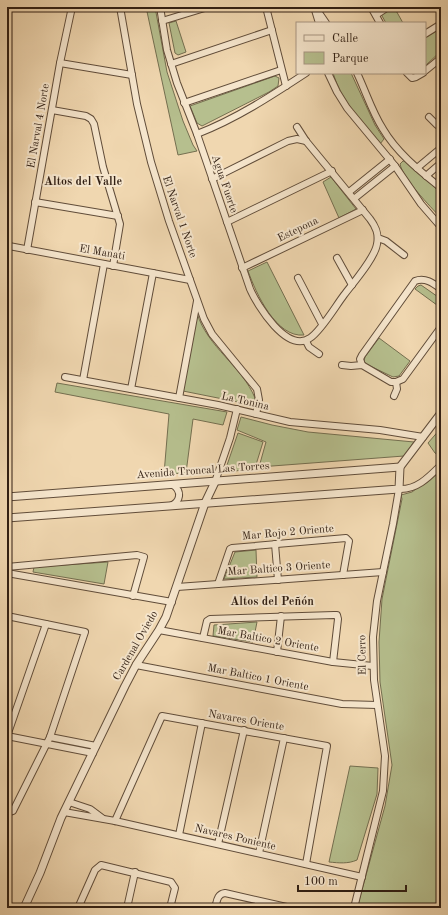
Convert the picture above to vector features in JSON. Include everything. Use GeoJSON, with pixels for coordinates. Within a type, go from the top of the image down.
{"type":"FeatureCollection","features":[{"type":"Feature","properties":{"kind":"street","name":"El Narval 4 Norte"},"geometry":{"type":"LineString","coordinates":[[27,250],[60,63],[72,7]]}},
{"type":"Feature","properties":{"kind":"street","name":"El Narval 1 Norte"},"geometry":{"type":"LineString","coordinates":[[120,7],[144,133],[159,192],[208,329],[257,388],[259,400],[256,414]]}},
{"type":"Feature","properties":{"kind":"street","name":"Agua Fuerte"},"geometry":{"type":"LineString","coordinates":[[160,7],[171,64],[184,103],[197,134],[242,268],[253,295],[269,319],[281,332],[298,341],[306,340]]}},
{"type":"Feature","properties":{"kind":"street"},"geometry":{"type":"LineString","coordinates":[[162,21],[208,7]]}},
{"type":"Feature","properties":{"kind":"street"},"geometry":{"type":"LineString","coordinates":[[266,7],[286,86]]}},
{"type":"Feature","properties":{"kind":"street"},"geometry":{"type":"LineString","coordinates":[[315,7],[319,22]]}},
{"type":"Feature","properties":{"kind":"street"},"geometry":{"type":"LineString","coordinates":[[315,7],[325,22]]}},
{"type":"Feature","properties":{"kind":"street"},"geometry":{"type":"LineString","coordinates":[[371,7],[380,22]]}},
{"type":"Feature","properties":{"kind":"street"},"geometry":{"type":"LineString","coordinates":[[376,15],[388,7]]}},
{"type":"Feature","properties":{"kind":"street"},"geometry":{"type":"LineString","coordinates":[[426,33],[441,24]]}},
{"type":"Feature","properties":{"kind":"street"},"geometry":{"type":"LineString","coordinates":[[171,64],[272,30]]}},
{"type":"Feature","properties":{"kind":"street"},"geometry":{"type":"LineString","coordinates":[[426,70],[441,58]]}},
{"type":"Feature","properties":{"kind":"street"},"geometry":{"type":"LineString","coordinates":[[60,63],[132,75]]}},
{"type":"Feature","properties":{"kind":"street"},"geometry":{"type":"LineString","coordinates":[[184,103],[282,70]]}},
{"type":"Feature","properties":{"kind":"street"},"geometry":{"type":"LineString","coordinates":[[197,134],[262,103],[304,74]]}},
{"type":"Feature","properties":{"kind":"street"},"geometry":{"type":"LineString","coordinates":[[328,74],[347,108],[390,159],[421,204],[441,227]]}},
{"type":"Feature","properties":{"kind":"street"},"geometry":{"type":"LineString","coordinates":[[357,74],[383,128],[391,141],[417,168],[441,188]]}},
{"type":"Feature","properties":{"kind":"street"},"geometry":{"type":"LineString","coordinates":[[408,74],[414,78],[421,74]]}},
{"type":"Feature","properties":{"kind":"street"},"geometry":{"type":"LineString","coordinates":[[52,110],[86,116],[93,121],[103,167],[118,216],[120,230],[113,266]]}},
{"type":"Feature","properties":{"kind":"street"},"geometry":{"type":"LineString","coordinates":[[429,118],[441,126]]}},
{"type":"Feature","properties":{"kind":"street"},"geometry":{"type":"LineString","coordinates":[[297,127],[306,140],[355,198],[376,229],[378,238],[374,254],[322,324],[312,336],[306,340],[309,347],[319,354]]}},
{"type":"Feature","properties":{"kind":"street"},"geometry":{"type":"LineString","coordinates":[[212,179],[288,141],[297,139],[306,140]]}},
{"type":"Feature","properties":{"kind":"street"},"geometry":{"type":"LineString","coordinates":[[417,168],[441,148]]}},
{"type":"Feature","properties":{"kind":"street"},"geometry":{"type":"LineString","coordinates":[[349,192],[390,159]]}},
{"type":"Feature","properties":{"kind":"street"},"geometry":{"type":"LineString","coordinates":[[426,176],[441,163]]}},
{"type":"Feature","properties":{"kind":"street"},"geometry":{"type":"LineString","coordinates":[[355,198],[395,166]]}},
{"type":"Feature","properties":{"kind":"street"},"geometry":{"type":"LineString","coordinates":[[226,222],[332,171]]}},
{"type":"Feature","properties":{"kind":"street"},"geometry":{"type":"LineString","coordinates":[[35,202],[118,216]]}},
{"type":"Feature","properties":{"kind":"street","name":"Estepona"},"geometry":{"type":"LineString","coordinates":[[242,268],[363,210]]}},
{"type":"Feature","properties":{"kind":"street"},"geometry":{"type":"LineString","coordinates":[[378,238],[386,241],[404,254]]}},
{"type":"Feature","properties":{"kind":"street","name":"El Manati"},"geometry":{"type":"LineString","coordinates":[[9,246],[190,280]]}},
{"type":"Feature","properties":{"kind":"street"},"geometry":{"type":"LineString","coordinates":[[337,258],[352,285]]}},
{"type":"Feature","properties":{"kind":"street"},"geometry":{"type":"LineString","coordinates":[[83,380],[104,264]]}},
{"type":"Feature","properties":{"kind":"street"},"geometry":{"type":"LineString","coordinates":[[131,389],[153,273]]}},
{"type":"Feature","properties":{"kind":"street"},"geometry":{"type":"LineString","coordinates":[[298,278],[322,324]]}},
{"type":"Feature","properties":{"kind":"street"},"geometry":{"type":"LineString","coordinates":[[362,365],[360,359],[362,355],[415,281],[420,279],[427,280],[440,288]]}},
{"type":"Feature","properties":{"kind":"street"},"geometry":{"type":"LineString","coordinates":[[179,398],[197,299]]}},
{"type":"Feature","properties":{"kind":"street"},"geometry":{"type":"LineString","coordinates":[[342,365],[362,365],[391,382],[396,382],[403,378],[441,327]]}},
{"type":"Feature","properties":{"kind":"street","name":"La Tonina"},"geometry":{"type":"LineString","coordinates":[[64,377],[237,409],[299,424],[380,430],[423,437]]}},
{"type":"Feature","properties":{"kind":"street"},"geometry":{"type":"LineString","coordinates":[[394,396],[397,389],[396,382]]}},
{"type":"Feature","properties":{"kind":"street","name":"Cardenal Oviedo"},"geometry":{"type":"LineString","coordinates":[[24,908],[40,874],[64,812],[136,665],[159,630],[172,602],[205,504],[230,438],[237,409]]}},
{"type":"Feature","properties":{"kind":"street"},"geometry":{"type":"LineString","coordinates":[[400,467],[441,413]]}},
{"type":"Feature","properties":{"kind":"street"},"geometry":{"type":"LineString","coordinates":[[7,518],[398,489],[412,487],[423,482],[441,465]]}},
{"type":"Feature","properties":{"kind":"street","name":"Avenida Troncal Las Torres"},"geometry":{"type":"LineString","coordinates":[[7,497],[400,467]]}},
{"type":"Feature","properties":{"kind":"street","name":"El Cerro"},"geometry":{"type":"LineString","coordinates":[[354,908],[384,791],[384,756],[373,666],[374,619],[393,524],[400,467]]}},
{"type":"Feature","properties":{"kind":"street"},"geometry":{"type":"LineString","coordinates":[[170,506],[178,501],[179,495],[178,489],[173,485]]}},
{"type":"Feature","properties":{"kind":"street","name":"Mar Rojo 2 Oriente"},"geometry":{"type":"LineString","coordinates":[[218,584],[230,549],[232,548],[346,538],[349,541],[343,575]]}},
{"type":"Feature","properties":{"kind":"street"},"geometry":{"type":"LineString","coordinates":[[275,544],[278,580]]}},
{"type":"Feature","properties":{"kind":"street"},"geometry":{"type":"LineString","coordinates":[[7,567],[137,555],[144,557],[133,596]]}},
{"type":"Feature","properties":{"kind":"street","name":"Mar Baltico 3 Oriente"},"geometry":{"type":"LineString","coordinates":[[177,587],[383,572]]}},
{"type":"Feature","properties":{"kind":"street"},"geometry":{"type":"LineString","coordinates":[[7,573],[172,602]]}},
{"type":"Feature","properties":{"kind":"street"},"geometry":{"type":"LineString","coordinates":[[203,638],[208,620],[337,615],[338,619],[334,662]]}},
{"type":"Feature","properties":{"kind":"street"},"geometry":{"type":"LineString","coordinates":[[7,616],[85,632],[50,737],[13,811],[7,813]]}},
{"type":"Feature","properties":{"kind":"street"},"geometry":{"type":"LineString","coordinates":[[277,652],[281,616]]}},
{"type":"Feature","properties":{"kind":"street"},"geometry":{"type":"LineString","coordinates":[[46,624],[7,736],[93,753]]}},
{"type":"Feature","properties":{"kind":"street","name":"Mar Baltico 2 Oriente"},"geometry":{"type":"LineString","coordinates":[[159,630],[334,662],[373,666]]}},
{"type":"Feature","properties":{"kind":"street","name":"Mar Baltico 1 Oriente"},"geometry":{"type":"LineString","coordinates":[[136,665],[342,704],[377,705]]}},
{"type":"Feature","properties":{"kind":"street","name":"Navares Oriente"},"geometry":{"type":"LineString","coordinates":[[115,821],[162,716],[327,746],[306,864]]}},
{"type":"Feature","properties":{"kind":"street"},"geometry":{"type":"LineString","coordinates":[[179,835],[202,723]]}},
{"type":"Feature","properties":{"kind":"street"},"geometry":{"type":"LineString","coordinates":[[218,844],[244,730]]}},
{"type":"Feature","properties":{"kind":"street"},"geometry":{"type":"LineString","coordinates":[[50,737],[96,746]]}},
{"type":"Feature","properties":{"kind":"street"},"geometry":{"type":"LineString","coordinates":[[259,853],[284,738]]}},
{"type":"Feature","properties":{"kind":"street","name":"Navares Poniente"},"geometry":{"type":"LineString","coordinates":[[69,802],[90,809],[103,819]]}},
{"type":"Feature","properties":{"kind":"street","name":"Navares Poniente"},"geometry":{"type":"LineString","coordinates":[[64,812],[115,821],[362,877]]}},
{"type":"Feature","properties":{"kind":"street"},"geometry":{"type":"LineString","coordinates":[[78,908],[95,870],[98,867],[104,866],[167,880],[173,884],[175,888],[170,908]]}},
{"type":"Feature","properties":{"kind":"street"},"geometry":{"type":"LineString","coordinates":[[127,908],[135,872]]}},
{"type":"Feature","properties":{"kind":"street"},"geometry":{"type":"LineString","coordinates":[[215,908],[218,897],[221,894],[291,908]]}},
{"type":"Feature","properties":{"kind":"street"},"geometry":{"type":"LineString","coordinates":[[258,908],[260,901]]}},
{"type":"Feature","properties":{"kind":"green space"},"geometry":{"type":"Polygon","coordinates":[[[146,7],[155,7],[167,72],[183,121],[197,151],[178,155],[146,7]]]}},
{"type":"Feature","properties":{"kind":"green space"},"geometry":{"type":"Polygon","coordinates":[[[377,7],[394,7],[402,22],[385,22],[377,7]]]}},
{"type":"Feature","properties":{"kind":"green space"},"geometry":{"type":"Polygon","coordinates":[[[176,21],[186,52],[178,55],[175,53],[169,23],[176,21]]]}},
{"type":"Feature","properties":{"kind":"green space"},"geometry":{"type":"Polygon","coordinates":[[[441,28],[441,51],[426,65],[426,37],[441,28]]]}},
{"type":"Feature","properties":{"kind":"green space"},"geometry":{"type":"Polygon","coordinates":[[[333,74],[351,74],[375,125],[384,139],[380,144],[347,102],[333,74]]]}},
{"type":"Feature","properties":{"kind":"green space"},"geometry":{"type":"Polygon","coordinates":[[[275,76],[279,78],[278,86],[269,92],[202,126],[197,123],[190,106],[275,76]]]}},
{"type":"Feature","properties":{"kind":"green space"},"geometry":{"type":"Polygon","coordinates":[[[403,161],[406,161],[441,193],[441,218],[406,177],[400,164],[403,161]]]}},
{"type":"Feature","properties":{"kind":"green space"},"geometry":{"type":"Polygon","coordinates":[[[331,177],[356,209],[339,218],[323,182],[331,177]]]}},
{"type":"Feature","properties":{"kind":"green space"},"geometry":{"type":"Polygon","coordinates":[[[267,262],[304,335],[294,334],[276,322],[268,312],[256,291],[248,271],[267,262]]]}},
{"type":"Feature","properties":{"kind":"green space"},"geometry":{"type":"Polygon","coordinates":[[[421,285],[441,299],[441,308],[415,289],[421,285]]]}},
{"type":"Feature","properties":{"kind":"green space"},"geometry":{"type":"Polygon","coordinates":[[[197,313],[208,336],[242,376],[249,387],[255,398],[253,405],[183,391],[197,313]]]}},
{"type":"Feature","properties":{"kind":"green space"},"geometry":{"type":"Polygon","coordinates":[[[379,338],[410,361],[399,376],[393,377],[366,364],[364,361],[365,357],[379,338]]]}},
{"type":"Feature","properties":{"kind":"green space"},"geometry":{"type":"Polygon","coordinates":[[[57,383],[227,412],[223,425],[193,419],[186,473],[164,474],[169,414],[55,392],[57,383]]]}},
{"type":"Feature","properties":{"kind":"green space"},"geometry":{"type":"Polygon","coordinates":[[[241,417],[308,432],[414,442],[404,456],[259,467],[266,442],[237,430],[241,417]]]}},
{"type":"Feature","properties":{"kind":"green space"},"geometry":{"type":"Polygon","coordinates":[[[441,428],[441,457],[435,453],[428,443],[441,428]]]}},
{"type":"Feature","properties":{"kind":"green space"},"geometry":{"type":"Polygon","coordinates":[[[238,433],[263,442],[255,468],[229,472],[226,468],[238,433]]]}},
{"type":"Feature","properties":{"kind":"green space"},"geometry":{"type":"Polygon","coordinates":[[[441,470],[441,908],[357,908],[385,806],[392,765],[380,682],[379,642],[382,599],[402,499],[401,495],[412,492],[441,470]]]}},
{"type":"Feature","properties":{"kind":"green space"},"geometry":{"type":"Polygon","coordinates":[[[256,550],[257,577],[224,579],[235,552],[256,550]]]}},
{"type":"Feature","properties":{"kind":"green space"},"geometry":{"type":"Polygon","coordinates":[[[108,562],[104,584],[33,572],[34,567],[108,562]]]}},
{"type":"Feature","properties":{"kind":"green space"},"geometry":{"type":"Polygon","coordinates":[[[257,622],[253,642],[213,636],[214,625],[257,622]]]}},
{"type":"Feature","properties":{"kind":"green space"},"geometry":{"type":"Polygon","coordinates":[[[350,766],[378,768],[377,794],[357,860],[347,863],[329,862],[350,766]]]}},
{"type":"Feature","properties":{"kind":"district","name":"Altos del Valle"},"geometry":{"type":"Point","coordinates":[83,182]}},
{"type":"Feature","properties":{"kind":"district","name":"Altos del Peñón"},"geometry":{"type":"Point","coordinates":[272,602]}}]}
